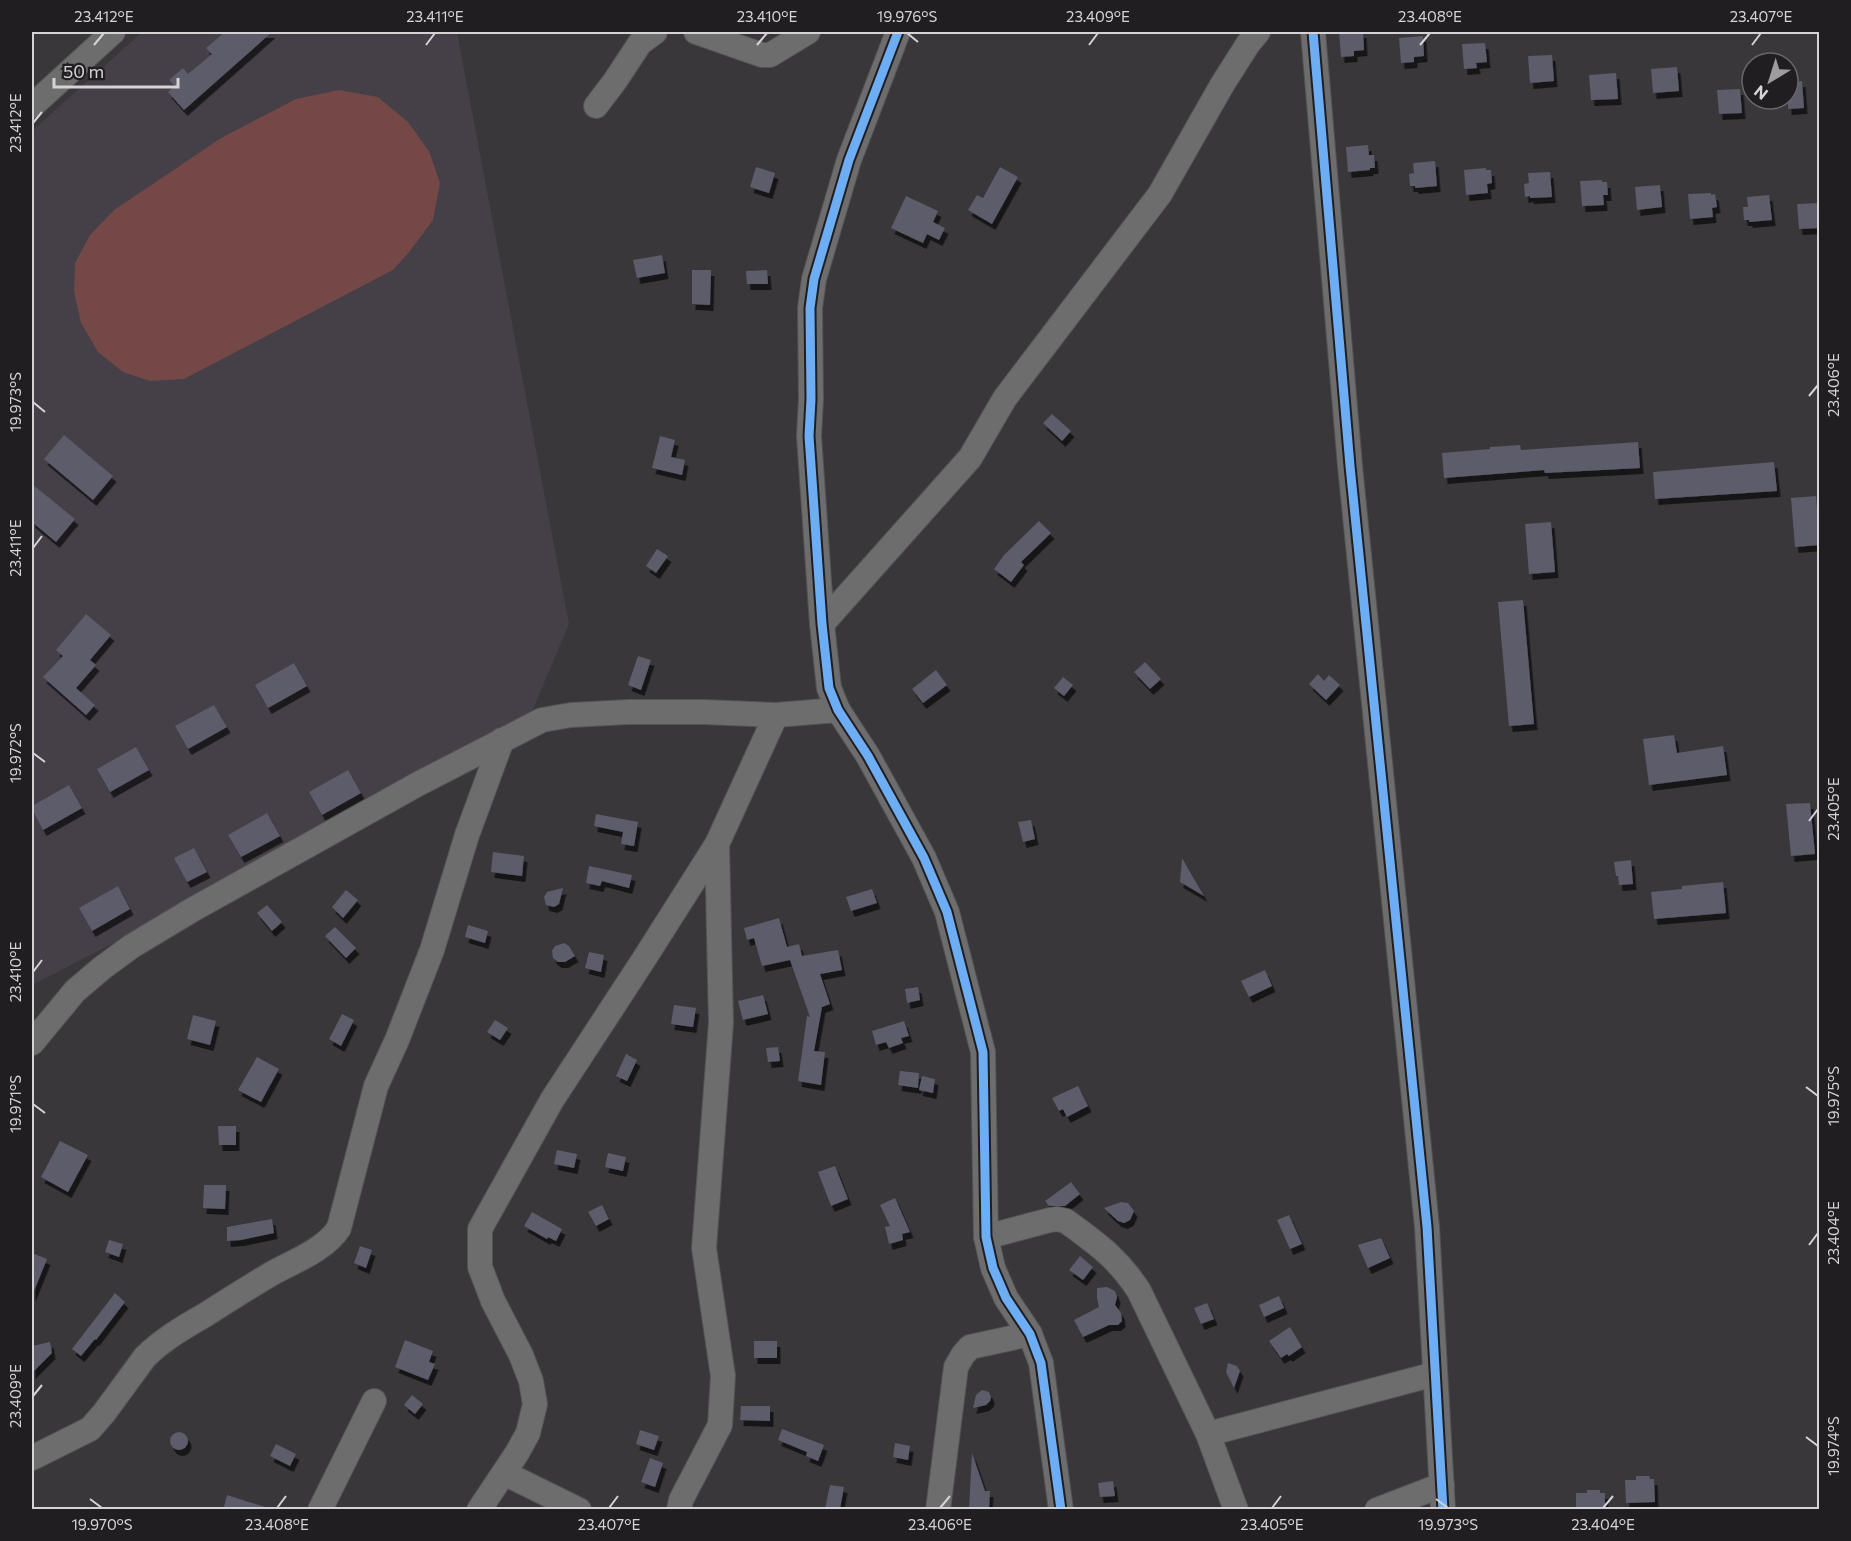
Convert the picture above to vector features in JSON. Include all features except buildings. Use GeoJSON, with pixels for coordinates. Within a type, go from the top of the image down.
{"type":"FeatureCollection","features":[{"type":"Feature","properties":{"kind":"street"},"geometry":{"type":"LineString","coordinates":[[32,106],[113,32]]}},
{"type":"Feature","properties":{"kind":"street"},"geometry":{"type":"LineString","coordinates":[[596,106],[640,43],[655,32]]}},
{"type":"Feature","properties":{"kind":"street"},"geometry":{"type":"LineString","coordinates":[[696,32],[762,55],[770,55],[808,32]]}},
{"type":"Feature","properties":{"kind":"street"},"geometry":{"type":"LineString","coordinates":[[898,32],[849,160],[814,279],[810,308],[809,436],[822,624],[829,688],[838,710],[868,756],[924,858],[947,912],[983,1052],[986,1237],[993,1268],[1006,1298],[1030,1334],[1041,1363],[1061,1509]]}},
{"type":"Feature","properties":{"kind":"street"},"geometry":{"type":"LineString","coordinates":[[822,624],[970,458],[1005,398],[1160,194],[1227,78],[1258,32]]}},
{"type":"Feature","properties":{"kind":"street"},"geometry":{"type":"LineString","coordinates":[[1313,32],[1350,466],[1427,1227],[1443,1509]]}},
{"type":"Feature","properties":{"kind":"street"},"geometry":{"type":"LineString","coordinates":[[32,1043],[75,991],[132,946],[418,784],[542,720],[597,713],[704,712],[776,715],[838,710]]}},
{"type":"Feature","properties":{"kind":"street"},"geometry":{"type":"LineString","coordinates":[[479,1509],[528,1432],[535,1404],[531,1382],[521,1355],[493,1301],[480,1267],[480,1228],[552,1100],[717,844],[776,715]]}},
{"type":"Feature","properties":{"kind":"street"},"geometry":{"type":"LineString","coordinates":[[32,1458],[90,1429],[105,1413],[152,1350],[242,1291],[323,1245],[334,1236],[339,1228],[376,1086],[397,1040],[432,950],[467,835],[502,740]]}},
{"type":"Feature","properties":{"kind":"street"},"geometry":{"type":"LineString","coordinates":[[679,1509],[681,1500],[720,1425],[723,1376],[704,1248],[721,1023],[717,844]]}},
{"type":"Feature","properties":{"kind":"street"},"geometry":{"type":"LineString","coordinates":[[986,1237],[1057,1219],[1066,1221],[1108,1252],[1128,1273],[1139,1291],[1208,1434],[1236,1509]]}},
{"type":"Feature","properties":{"kind":"street"},"geometry":{"type":"LineString","coordinates":[[938,1509],[956,1367],[970,1347],[1030,1334]]}},
{"type":"Feature","properties":{"kind":"street"},"geometry":{"type":"LineString","coordinates":[[1208,1434],[1435,1374]]}},
{"type":"Feature","properties":{"kind":"street"},"geometry":{"type":"LineString","coordinates":[[320,1509],[374,1401]]}},
{"type":"Feature","properties":{"kind":"street"},"geometry":{"type":"LineString","coordinates":[[504,1473],[579,1509]]}},
{"type":"Feature","properties":{"kind":"street"},"geometry":{"type":"LineString","coordinates":[[1377,1509],[1442,1485]]}},
{"type":"Feature","properties":{"kind":"shaded area"},"geometry":{"type":"Polygon","coordinates":[[[142,32],[457,32],[569,624],[523,733],[32,985],[32,131],[142,32]]]}},
{"type":"Feature","properties":{"kind":"shaded area"},"geometry":{"type":"Polygon","coordinates":[[[339,90],[378,97],[408,122],[429,151],[440,183],[433,220],[393,270],[184,379],[150,381],[123,372],[98,352],[81,323],[74,292],[75,263],[90,235],[114,210],[221,138],[296,99],[339,90]]]}},
{"type":"Feature","properties":{"kind":"cycle path"},"geometry":{"type":"LineString","coordinates":[[898,32],[849,160],[814,279],[810,308],[809,436],[822,624],[829,688],[838,710],[868,756],[924,858],[947,912],[983,1052],[986,1237],[993,1268],[1006,1298],[1030,1334],[1041,1363],[1061,1510]]}},
{"type":"Feature","properties":{"kind":"cycle path"},"geometry":{"type":"LineString","coordinates":[[1313,32],[1350,466],[1427,1227],[1443,1510]]}}]}
